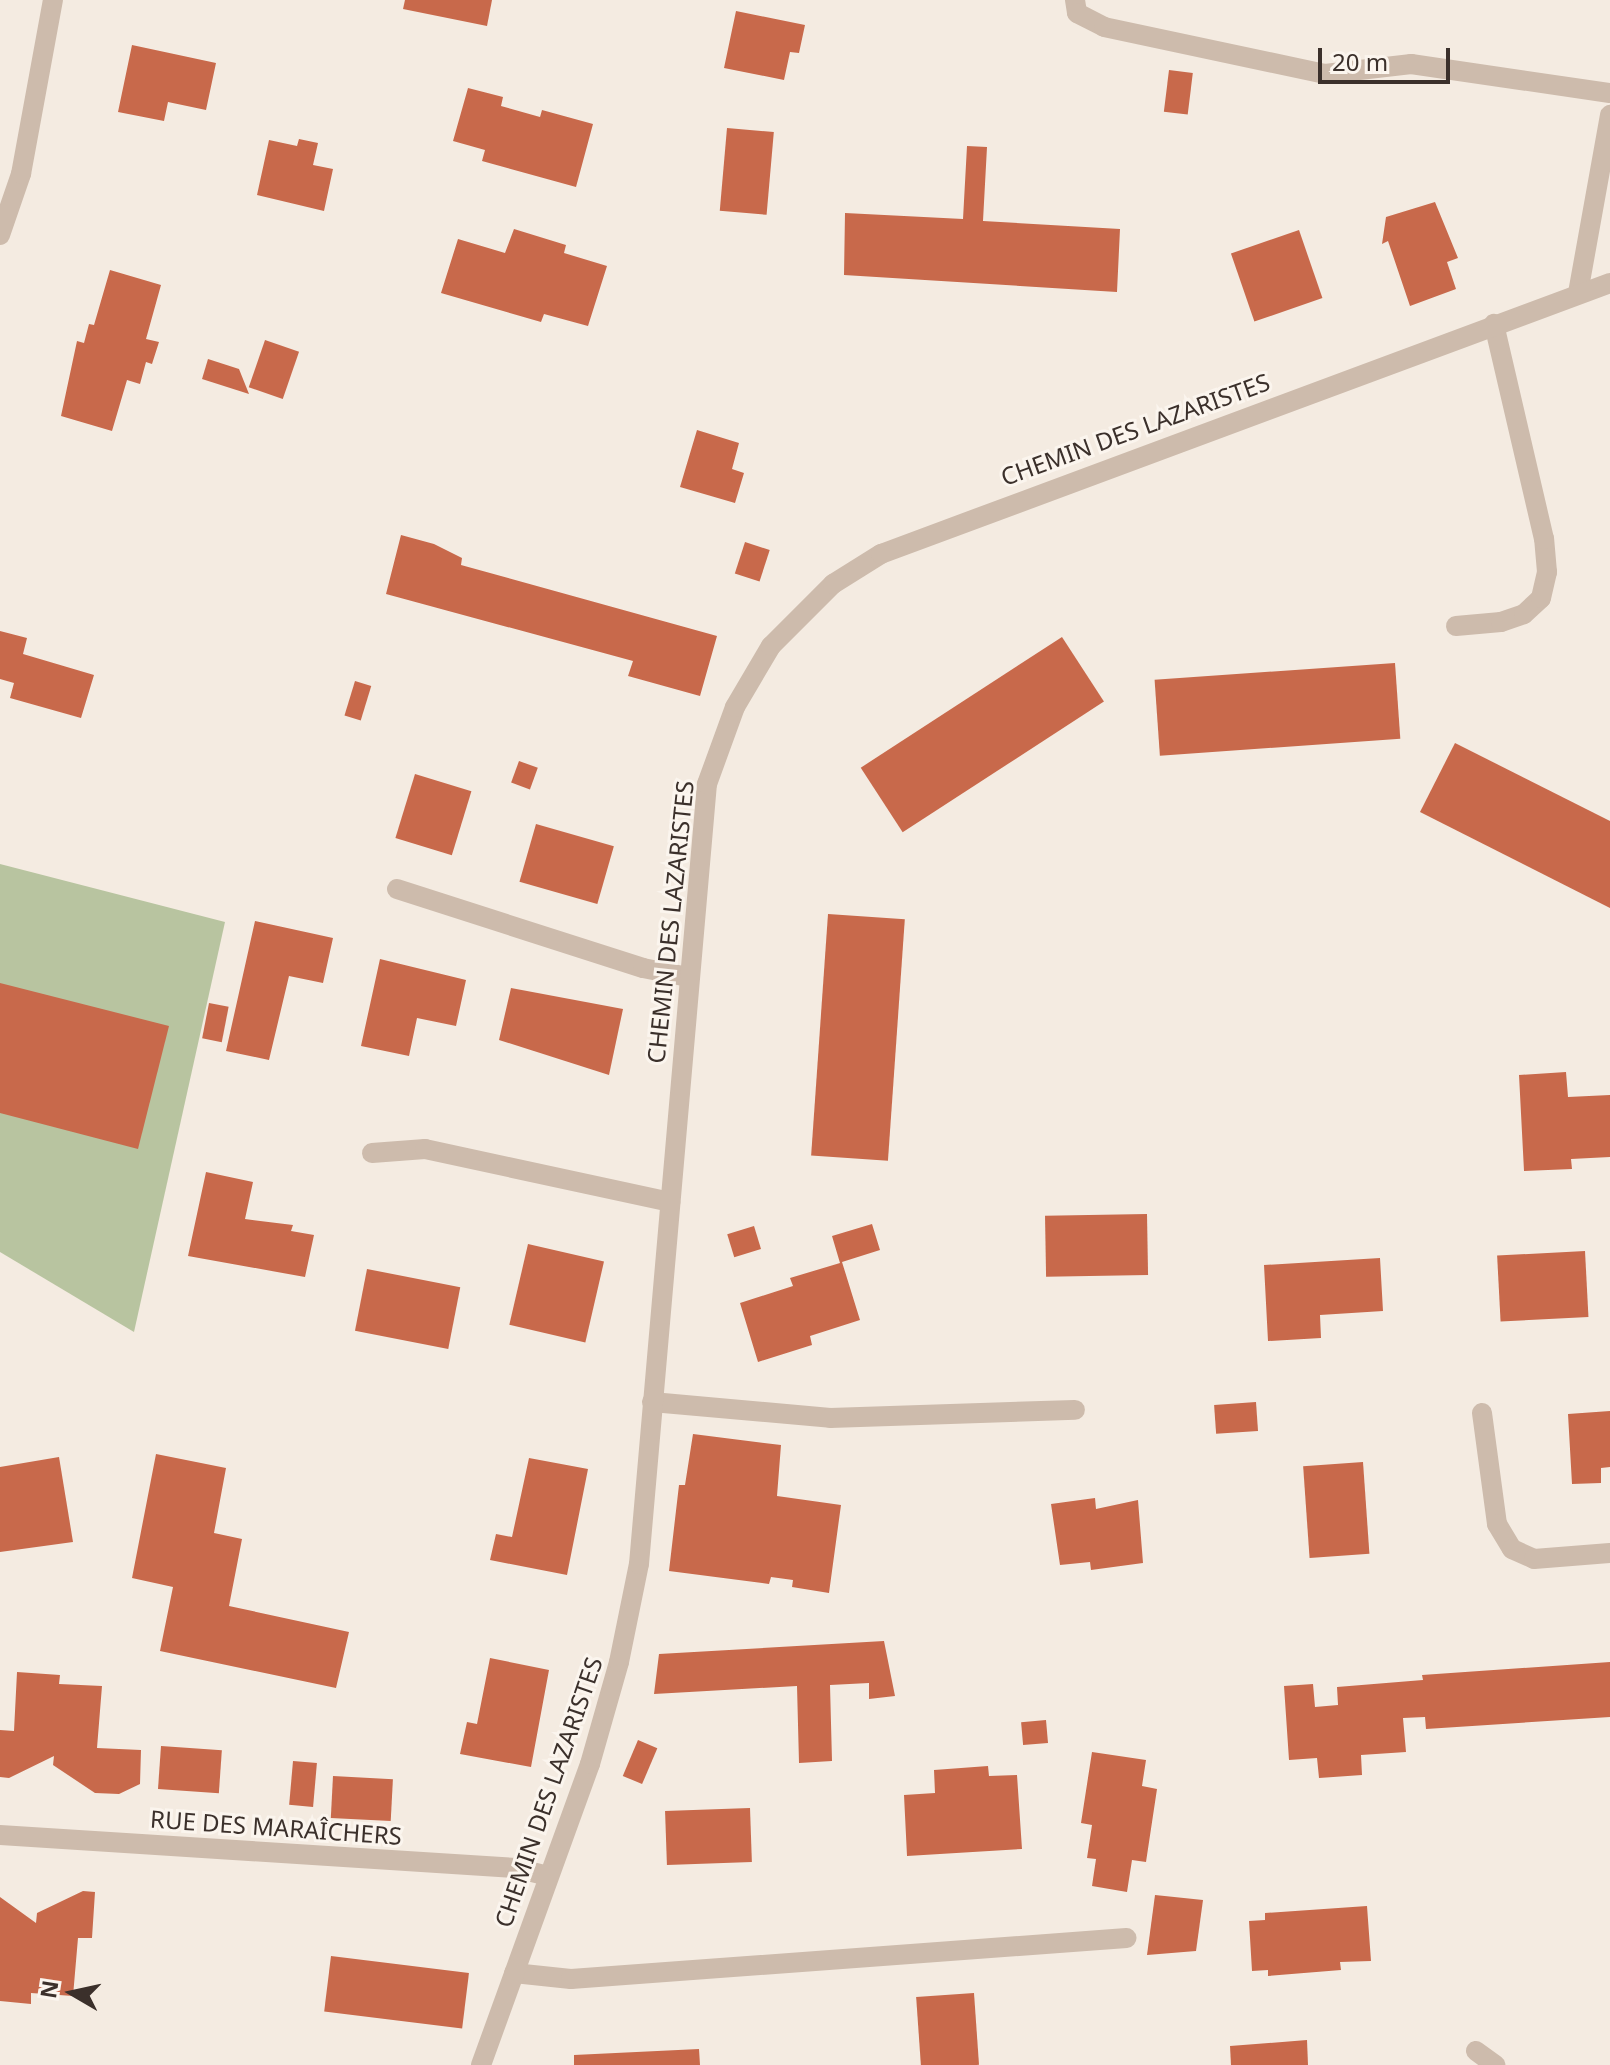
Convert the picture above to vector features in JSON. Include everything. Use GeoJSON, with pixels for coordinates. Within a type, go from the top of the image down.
{"type":"FeatureCollection","features":[{"type":"Feature","properties":{"kind":"street"},"geometry":{"type":"LineString","coordinates":[[0,235],[21,174],[53,0]]}},
{"type":"Feature","properties":{"kind":"street"},"geometry":{"type":"LineString","coordinates":[[1075,0],[1077,13],[1104,27],[1325,74],[1411,64],[1610,93]]}},
{"type":"Feature","properties":{"kind":"street"},"geometry":{"type":"LineString","coordinates":[[1578,293],[1610,115]]}},
{"type":"Feature","properties":{"kind":"street","name":"CHEMIN DES LAZARISTES"},"geometry":{"type":"LineString","coordinates":[[481,2065],[590,1764],[619,1662],[639,1564],[707,784],[735,707],[771,646],[833,584],[881,554],[945,526],[1610,283]]}},
{"type":"Feature","properties":{"kind":"street"},"geometry":{"type":"LineString","coordinates":[[1456,626],[1501,622],[1524,614],[1541,598],[1547,572],[1544,539],[1494,324]]}},
{"type":"Feature","properties":{"kind":"street"},"geometry":{"type":"LineString","coordinates":[[397,889],[643,968],[688,977]]}},
{"type":"Feature","properties":{"kind":"street"},"geometry":{"type":"LineString","coordinates":[[372,1153],[425,1149],[670,1202]]}},
{"type":"Feature","properties":{"kind":"street"},"geometry":{"type":"LineString","coordinates":[[652,1402],[830,1418],[1075,1410]]}},
{"type":"Feature","properties":{"kind":"street"},"geometry":{"type":"LineString","coordinates":[[1482,1413],[1497,1524],[1512,1549],[1534,1559],[1610,1553]]}},
{"type":"Feature","properties":{"kind":"street","name":"RUE DES MARAÎCHERS"},"geometry":{"type":"LineString","coordinates":[[0,1835],[516,1868],[548,1876]]}},
{"type":"Feature","properties":{"kind":"street"},"geometry":{"type":"LineString","coordinates":[[514,1973],[571,1979],[1126,1938]]}},
{"type":"Feature","properties":{"kind":"street"},"geometry":{"type":"LineString","coordinates":[[1476,2051],[1495,2065]]}},
{"type":"Feature","properties":{"kind":"green space"},"geometry":{"type":"Polygon","coordinates":[[[0,864],[225,922],[134,1332],[0,1252],[0,864]]]}},
{"type":"Feature","properties":{"kind":"building"},"geometry":{"type":"Polygon","coordinates":[[[405,0],[492,0],[487,26],[403,9],[405,0]]]}},
{"type":"Feature","properties":{"kind":"building"},"geometry":{"type":"Polygon","coordinates":[[[736,11],[805,25],[799,53],[790,52],[784,80],[724,68],[736,11]]]}},
{"type":"Feature","properties":{"kind":"building"},"geometry":{"type":"Polygon","coordinates":[[[132,45],[216,63],[206,110],[168,102],[164,121],[118,112],[132,45]]]}},
{"type":"Feature","properties":{"kind":"building"},"geometry":{"type":"Polygon","coordinates":[[[1169,70],[1193,73],[1188,115],[1164,112],[1169,70]]]}},
{"type":"Feature","properties":{"kind":"building"},"geometry":{"type":"Polygon","coordinates":[[[468,88],[503,97],[501,106],[540,117],[542,110],[593,124],[576,187],[482,161],[485,150],[453,141],[468,88]]]}},
{"type":"Feature","properties":{"kind":"building"},"geometry":{"type":"Polygon","coordinates":[[[727,128],[774,132],[767,215],[720,211],[727,128]]]}},
{"type":"Feature","properties":{"kind":"building"},"geometry":{"type":"Polygon","coordinates":[[[299,139],[318,143],[313,165],[333,169],[324,211],[257,195],[269,140],[297,146],[299,139]]]}},
{"type":"Feature","properties":{"kind":"building"},"geometry":{"type":"Polygon","coordinates":[[[967,146],[987,147],[983,221],[1120,229],[1117,292],[844,275],[845,213],[963,219],[967,146]]]}},
{"type":"Feature","properties":{"kind":"building"},"geometry":{"type":"Polygon","coordinates":[[[1435,202],[1458,258],[1447,262],[1456,289],[1410,306],[1388,241],[1382,244],[1386,217],[1435,202]]]}},
{"type":"Feature","properties":{"kind":"building"},"geometry":{"type":"Polygon","coordinates":[[[514,229],[566,245],[564,253],[607,266],[588,326],[544,314],[541,322],[441,293],[458,239],[505,253],[514,229]]]}},
{"type":"Feature","properties":{"kind":"building"},"geometry":{"type":"Polygon","coordinates":[[[1299,230],[1322,298],[1254,322],[1231,253],[1299,230]]]}},
{"type":"Feature","properties":{"kind":"building"},"geometry":{"type":"Polygon","coordinates":[[[110,270],[161,285],[146,339],[159,342],[152,364],[146,362],[140,384],[127,380],[112,431],[61,416],[77,341],[84,343],[89,324],[94,325],[110,270]]]}},
{"type":"Feature","properties":{"kind":"building"},"geometry":{"type":"Polygon","coordinates":[[[265,340],[299,352],[283,399],[249,387],[265,340]]]}},
{"type":"Feature","properties":{"kind":"building"},"geometry":{"type":"Polygon","coordinates":[[[208,359],[239,369],[249,394],[202,379],[208,359]]]}},
{"type":"Feature","properties":{"kind":"building"},"geometry":{"type":"Polygon","coordinates":[[[697,430],[739,443],[732,469],[744,473],[735,503],[680,487],[697,430]]]}},
{"type":"Feature","properties":{"kind":"building"},"geometry":{"type":"Polygon","coordinates":[[[401,535],[434,544],[462,558],[461,565],[717,636],[700,696],[628,676],[633,661],[386,594],[401,535]]]}},
{"type":"Feature","properties":{"kind":"building"},"geometry":{"type":"Polygon","coordinates":[[[745,542],[770,550],[760,581],[735,573],[745,542]]]}},
{"type":"Feature","properties":{"kind":"building"},"geometry":{"type":"Polygon","coordinates":[[[0,631],[27,638],[23,654],[94,675],[81,718],[10,698],[14,683],[0,679],[0,631]]]}},
{"type":"Feature","properties":{"kind":"building"},"geometry":{"type":"Polygon","coordinates":[[[1062,637],[1104,702],[903,832],[861,768],[1062,637]]]}},
{"type":"Feature","properties":{"kind":"building"},"geometry":{"type":"Polygon","coordinates":[[[1395,663],[1400,739],[1160,756],[1155,680],[1395,663]]]}},
{"type":"Feature","properties":{"kind":"building"},"geometry":{"type":"Polygon","coordinates":[[[355,681],[371,686],[361,720],[344,715],[355,681]]]}},
{"type":"Feature","properties":{"kind":"building"},"geometry":{"type":"Polygon","coordinates":[[[1455,743],[1610,821],[1610,908],[1420,812],[1455,743]]]}},
{"type":"Feature","properties":{"kind":"building"},"geometry":{"type":"Polygon","coordinates":[[[519,761],[538,768],[530,789],[511,783],[519,761]]]}},
{"type":"Feature","properties":{"kind":"building"},"geometry":{"type":"Polygon","coordinates":[[[415,774],[471,791],[452,855],[395,838],[415,774]]]}},
{"type":"Feature","properties":{"kind":"building"},"geometry":{"type":"Polygon","coordinates":[[[536,824],[614,846],[597,904],[519,882],[536,824]]]}},
{"type":"Feature","properties":{"kind":"building"},"geometry":{"type":"Polygon","coordinates":[[[828,914],[905,919],[888,1161],[811,1155],[828,914]]]}},
{"type":"Feature","properties":{"kind":"building"},"geometry":{"type":"Polygon","coordinates":[[[255,921],[333,938],[323,983],[289,976],[269,1060],[226,1051],[255,921]]]}},
{"type":"Feature","properties":{"kind":"building"},"geometry":{"type":"Polygon","coordinates":[[[380,959],[466,980],[456,1026],[417,1018],[409,1056],[361,1046],[380,959]]]}},
{"type":"Feature","properties":{"kind":"building"},"geometry":{"type":"Polygon","coordinates":[[[0,983],[169,1026],[138,1149],[0,1113],[0,983]]]}},
{"type":"Feature","properties":{"kind":"building"},"geometry":{"type":"Polygon","coordinates":[[[511,988],[623,1009],[609,1075],[499,1040],[511,988]]]}},
{"type":"Feature","properties":{"kind":"building"},"geometry":{"type":"Polygon","coordinates":[[[209,1003],[229,1007],[222,1042],[202,1038],[209,1003]]]}},
{"type":"Feature","properties":{"kind":"building"},"geometry":{"type":"Polygon","coordinates":[[[1566,1072],[1568,1097],[1610,1095],[1610,1157],[1571,1159],[1572,1169],[1524,1171],[1519,1075],[1566,1072]]]}},
{"type":"Feature","properties":{"kind":"building"},"geometry":{"type":"Polygon","coordinates":[[[206,1172],[253,1182],[245,1219],[293,1225],[291,1231],[314,1235],[305,1277],[188,1256],[206,1172]]]}},
{"type":"Feature","properties":{"kind":"building"},"geometry":{"type":"Polygon","coordinates":[[[1147,1214],[1148,1275],[1046,1277],[1045,1216],[1147,1214]]]}},
{"type":"Feature","properties":{"kind":"building"},"geometry":{"type":"Polygon","coordinates":[[[872,1224],[880,1250],[842,1262],[860,1320],[810,1336],[812,1345],[758,1362],[740,1303],[793,1286],[790,1278],[840,1263],[832,1236],[872,1224]]]}},
{"type":"Feature","properties":{"kind":"building"},"geometry":{"type":"Polygon","coordinates":[[[754,1226],[761,1249],[734,1257],[727,1234],[754,1226]]]}},
{"type":"Feature","properties":{"kind":"building"},"geometry":{"type":"Polygon","coordinates":[[[528,1244],[604,1262],[585,1342],[509,1325],[528,1244]]]}},
{"type":"Feature","properties":{"kind":"building"},"geometry":{"type":"Polygon","coordinates":[[[1585,1251],[1588,1317],[1501,1322],[1497,1256],[1585,1251]]]}},
{"type":"Feature","properties":{"kind":"building"},"geometry":{"type":"Polygon","coordinates":[[[1380,1258],[1383,1311],[1320,1315],[1321,1338],[1268,1341],[1264,1265],[1380,1258]]]}},
{"type":"Feature","properties":{"kind":"building"},"geometry":{"type":"Polygon","coordinates":[[[367,1269],[460,1287],[448,1349],[355,1331],[367,1269]]]}},
{"type":"Feature","properties":{"kind":"building"},"geometry":{"type":"Polygon","coordinates":[[[1256,1402],[1258,1431],[1216,1434],[1214,1405],[1256,1402]]]}},
{"type":"Feature","properties":{"kind":"building"},"geometry":{"type":"Polygon","coordinates":[[[1610,1411],[1610,1467],[1601,1468],[1601,1483],[1572,1484],[1568,1414],[1610,1411]]]}},
{"type":"Feature","properties":{"kind":"building"},"geometry":{"type":"Polygon","coordinates":[[[693,1434],[781,1445],[777,1496],[841,1505],[829,1593],[792,1587],[793,1580],[771,1577],[769,1584],[669,1571],[679,1485],[685,1485],[693,1434]]]}},
{"type":"Feature","properties":{"kind":"building"},"geometry":{"type":"Polygon","coordinates":[[[156,1454],[226,1468],[214,1533],[242,1539],[229,1606],[349,1632],[336,1688],[160,1651],[173,1587],[132,1578],[156,1454]]]}},
{"type":"Feature","properties":{"kind":"building"},"geometry":{"type":"Polygon","coordinates":[[[59,1457],[73,1542],[0,1552],[0,1467],[59,1457]]]}},
{"type":"Feature","properties":{"kind":"building"},"geometry":{"type":"Polygon","coordinates":[[[529,1458],[588,1469],[567,1575],[490,1560],[496,1534],[512,1537],[529,1458]]]}},
{"type":"Feature","properties":{"kind":"building"},"geometry":{"type":"Polygon","coordinates":[[[1363,1462],[1369,1554],[1310,1558],[1303,1466],[1363,1462]]]}},
{"type":"Feature","properties":{"kind":"building"},"geometry":{"type":"Polygon","coordinates":[[[1095,1498],[1096,1509],[1138,1500],[1143,1563],[1091,1570],[1090,1562],[1060,1565],[1051,1504],[1095,1498]]]}},
{"type":"Feature","properties":{"kind":"building"},"geometry":{"type":"Polygon","coordinates":[[[884,1641],[895,1696],[869,1699],[869,1683],[830,1685],[832,1761],[799,1763],[797,1686],[654,1694],[659,1654],[884,1641]]]}},
{"type":"Feature","properties":{"kind":"building"},"geometry":{"type":"Polygon","coordinates":[[[490,1658],[549,1670],[531,1767],[460,1754],[467,1722],[477,1724],[490,1658]]]}},
{"type":"Feature","properties":{"kind":"building"},"geometry":{"type":"Polygon","coordinates":[[[1610,1662],[1610,1717],[1426,1729],[1425,1717],[1403,1718],[1406,1752],[1361,1755],[1362,1775],[1319,1778],[1317,1758],[1289,1760],[1284,1686],[1313,1684],[1315,1707],[1338,1705],[1337,1687],[1423,1680],[1422,1675],[1610,1662]]]}},
{"type":"Feature","properties":{"kind":"building"},"geometry":{"type":"Polygon","coordinates":[[[17,1672],[60,1675],[59,1684],[102,1686],[97,1748],[141,1750],[140,1784],[119,1794],[95,1793],[53,1765],[54,1756],[9,1778],[0,1777],[0,1730],[14,1731],[17,1672]]]}},
{"type":"Feature","properties":{"kind":"building"},"geometry":{"type":"Polygon","coordinates":[[[1046,1720],[1048,1743],[1023,1745],[1021,1722],[1046,1720]]]}},
{"type":"Feature","properties":{"kind":"building"},"geometry":{"type":"Polygon","coordinates":[[[638,1740],[657,1748],[642,1784],[623,1776],[638,1740]]]}},
{"type":"Feature","properties":{"kind":"building"},"geometry":{"type":"Polygon","coordinates":[[[161,1746],[222,1750],[219,1793],[158,1789],[161,1746]]]}},
{"type":"Feature","properties":{"kind":"building"},"geometry":{"type":"Polygon","coordinates":[[[1092,1752],[1146,1760],[1142,1786],[1157,1789],[1146,1862],[1132,1860],[1127,1892],[1092,1886],[1096,1859],[1087,1858],[1092,1825],[1081,1823],[1092,1752]]]}},
{"type":"Feature","properties":{"kind":"building"},"geometry":{"type":"Polygon","coordinates":[[[293,1761],[317,1763],[313,1807],[289,1805],[293,1761]]]}},
{"type":"Feature","properties":{"kind":"building"},"geometry":{"type":"Polygon","coordinates":[[[988,1766],[989,1776],[1017,1775],[1022,1849],[907,1856],[904,1795],[935,1793],[934,1770],[988,1766]]]}},
{"type":"Feature","properties":{"kind":"building"},"geometry":{"type":"Polygon","coordinates":[[[333,1776],[393,1779],[391,1821],[331,1818],[333,1776]]]}},
{"type":"Feature","properties":{"kind":"building"},"geometry":{"type":"Polygon","coordinates":[[[750,1808],[752,1862],[667,1865],[665,1811],[750,1808]]]}},
{"type":"Feature","properties":{"kind":"building"},"geometry":{"type":"Polygon","coordinates":[[[83,1891],[95,1892],[92,1938],[78,1938],[73,1996],[31,1993],[31,2004],[0,2001],[0,1897],[36,1923],[37,1913],[83,1891]]]}},
{"type":"Feature","properties":{"kind":"building"},"geometry":{"type":"Polygon","coordinates":[[[1155,1895],[1203,1900],[1196,1951],[1147,1955],[1155,1895]]]}},
{"type":"Feature","properties":{"kind":"building"},"geometry":{"type":"Polygon","coordinates":[[[1367,1906],[1371,1961],[1340,1962],[1341,1970],[1268,1976],[1268,1970],[1252,1971],[1249,1921],[1265,1920],[1265,1913],[1367,1906]]]}},
{"type":"Feature","properties":{"kind":"building"},"geometry":{"type":"Polygon","coordinates":[[[331,1956],[469,1973],[462,2029],[324,2012],[331,1956]]]}},
{"type":"Feature","properties":{"kind":"building"},"geometry":{"type":"Polygon","coordinates":[[[974,1993],[979,2065],[921,2065],[916,1997],[974,1993]]]}},
{"type":"Feature","properties":{"kind":"building"},"geometry":{"type":"Polygon","coordinates":[[[1307,2040],[1308,2065],[1231,2065],[1230,2046],[1307,2040]]]}},
{"type":"Feature","properties":{"kind":"building"},"geometry":{"type":"Polygon","coordinates":[[[699,2049],[700,2065],[574,2065],[574,2055],[699,2049]]]}}]}
